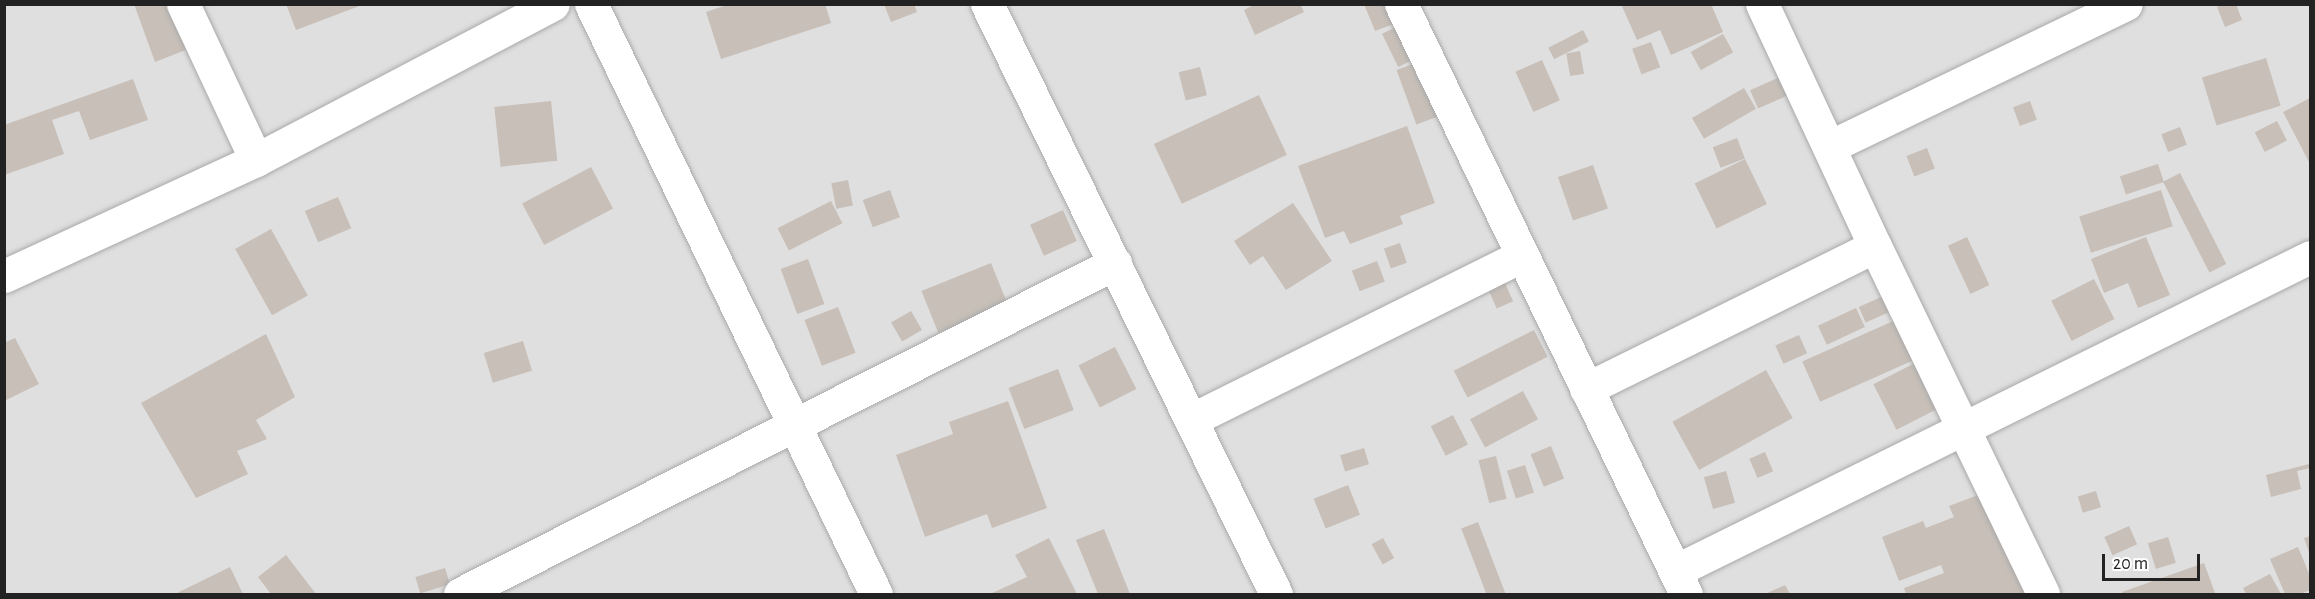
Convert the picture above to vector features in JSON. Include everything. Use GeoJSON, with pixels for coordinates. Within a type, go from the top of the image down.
{"type":"FeatureCollection","features":[{"type":"Feature","properties":{"kind":"street"},"geometry":{"type":"LineString","coordinates":[[183,4],[256,160]]}},
{"type":"Feature","properties":{"kind":"street"},"geometry":{"type":"LineString","coordinates":[[4,276],[256,160],[553,4]]}},
{"type":"Feature","properties":{"kind":"street"},"geometry":{"type":"LineString","coordinates":[[591,4],[876,594]]}},
{"type":"Feature","properties":{"kind":"street"},"geometry":{"type":"LineString","coordinates":[[987,4],[1276,594]]}},
{"type":"Feature","properties":{"kind":"street"},"geometry":{"type":"LineString","coordinates":[[1401,4],[1681,583],[1964,426],[2310,257]]}},
{"type":"Feature","properties":{"kind":"street"},"geometry":{"type":"LineString","coordinates":[[1762,4],[1831,146],[1875,246],[1964,426],[2043,594]]}},
{"type":"Feature","properties":{"kind":"street"},"geometry":{"type":"LineString","coordinates":[[1831,146],[2126,4]]}},
{"type":"Feature","properties":{"kind":"street"},"geometry":{"type":"LineString","coordinates":[[1586,389],[1875,246]]}},
{"type":"Feature","properties":{"kind":"street"},"geometry":{"type":"LineString","coordinates":[[1191,420],[1522,256]]}},
{"type":"Feature","properties":{"kind":"street"},"geometry":{"type":"LineString","coordinates":[[460,594],[1115,263]]}},
{"type":"Feature","properties":{"kind":"shaded area"},"geometry":{"type":"Polygon","coordinates":[[[5,5],[2310,5],[2310,594],[5,594],[5,5]]]}},
{"type":"Feature","properties":{"kind":"building"},"geometry":{"type":"Polygon","coordinates":[[[134,4],[171,4],[188,49],[155,62],[134,4]]]}},
{"type":"Feature","properties":{"kind":"building"},"geometry":{"type":"Polygon","coordinates":[[[286,4],[361,4],[362,5],[296,30],[286,4]]]}},
{"type":"Feature","properties":{"kind":"building"},"geometry":{"type":"Polygon","coordinates":[[[730,4],[825,4],[831,23],[721,59],[706,12],[730,4]]]}},
{"type":"Feature","properties":{"kind":"building"},"geometry":{"type":"Polygon","coordinates":[[[884,4],[914,4],[917,12],[891,22],[884,4]]]}},
{"type":"Feature","properties":{"kind":"building"},"geometry":{"type":"Polygon","coordinates":[[[1256,4],[1300,4],[1304,12],[1255,35],[1244,10],[1256,4]]]}},
{"type":"Feature","properties":{"kind":"building"},"geometry":{"type":"Polygon","coordinates":[[[1364,4],[1392,4],[1399,22],[1375,31],[1364,4]]]}},
{"type":"Feature","properties":{"kind":"building"},"geometry":{"type":"Polygon","coordinates":[[[1621,4],[1711,4],[1723,32],[1671,55],[1660,30],[1637,40],[1621,4]]]}},
{"type":"Feature","properties":{"kind":"building"},"geometry":{"type":"Polygon","coordinates":[[[2223,4],[2236,4],[2242,20],[2225,27],[2217,7],[2223,4]]]}},
{"type":"Feature","properties":{"kind":"building"},"geometry":{"type":"Polygon","coordinates":[[[1400,25],[1416,58],[1398,67],[1382,34],[1400,25]]]}},
{"type":"Feature","properties":{"kind":"building"},"geometry":{"type":"Polygon","coordinates":[[[1583,30],[1589,42],[1554,59],[1548,48],[1583,30]]]}},
{"type":"Feature","properties":{"kind":"building"},"geometry":{"type":"Polygon","coordinates":[[[1723,34],[1733,52],[1701,70],[1691,52],[1723,34]]]}},
{"type":"Feature","properties":{"kind":"building"},"geometry":{"type":"Polygon","coordinates":[[[1651,42],[1660,67],[1641,74],[1632,49],[1651,42]]]}},
{"type":"Feature","properties":{"kind":"building"},"geometry":{"type":"Polygon","coordinates":[[[1580,51],[1584,74],[1570,76],[1566,53],[1580,51]]]}},
{"type":"Feature","properties":{"kind":"building"},"geometry":{"type":"Polygon","coordinates":[[[2266,58],[2281,106],[2217,125],[2202,78],[2266,58]]]}},
{"type":"Feature","properties":{"kind":"building"},"geometry":{"type":"Polygon","coordinates":[[[1542,60],[1560,100],[1533,112],[1516,72],[1542,60]]]}},
{"type":"Feature","properties":{"kind":"building"},"geometry":{"type":"Polygon","coordinates":[[[1421,61],[1441,116],[1416,124],[1397,70],[1421,61]]]}},
{"type":"Feature","properties":{"kind":"building"},"geometry":{"type":"Polygon","coordinates":[[[1200,67],[1207,95],[1186,100],[1179,72],[1200,67]]]}},
{"type":"Feature","properties":{"kind":"building"},"geometry":{"type":"Polygon","coordinates":[[[1782,76],[1790,94],[1758,109],[1750,90],[1782,76]]]}},
{"type":"Feature","properties":{"kind":"building"},"geometry":{"type":"Polygon","coordinates":[[[133,79],[148,120],[90,140],[79,111],[52,120],[64,154],[4,175],[4,125],[133,79]]]}},
{"type":"Feature","properties":{"kind":"building"},"geometry":{"type":"Polygon","coordinates":[[[1744,88],[1756,109],[1704,139],[1692,118],[1744,88]]]}},
{"type":"Feature","properties":{"kind":"building"},"geometry":{"type":"Polygon","coordinates":[[[1259,95],[1287,155],[1182,204],[1154,144],[1259,95]]]}},
{"type":"Feature","properties":{"kind":"building"},"geometry":{"type":"Polygon","coordinates":[[[2310,98],[2310,164],[2283,112],[2310,98]]]}},
{"type":"Feature","properties":{"kind":"building"},"geometry":{"type":"Polygon","coordinates":[[[551,101],[557,161],[501,167],[494,107],[551,101]]]}},
{"type":"Feature","properties":{"kind":"building"},"geometry":{"type":"Polygon","coordinates":[[[2030,101],[2037,120],[2020,126],[2013,107],[2030,101]]]}},
{"type":"Feature","properties":{"kind":"building"},"geometry":{"type":"Polygon","coordinates":[[[2277,121],[2287,141],[2265,152],[2255,132],[2277,121]]]}},
{"type":"Feature","properties":{"kind":"building"},"geometry":{"type":"Polygon","coordinates":[[[1407,126],[1435,203],[1400,216],[1403,224],[1350,244],[1344,231],[1325,238],[1298,166],[1407,126]]]}},
{"type":"Feature","properties":{"kind":"building"},"geometry":{"type":"Polygon","coordinates":[[[2180,127],[2187,145],[2168,152],[2161,134],[2180,127]]]}},
{"type":"Feature","properties":{"kind":"building"},"geometry":{"type":"Polygon","coordinates":[[[1737,138],[1745,159],[1721,168],[1713,147],[1737,138]]]}},
{"type":"Feature","properties":{"kind":"building"},"geometry":{"type":"Polygon","coordinates":[[[1927,148],[1935,169],[1914,176],[1906,156],[1927,148]]]}},
{"type":"Feature","properties":{"kind":"building"},"geometry":{"type":"Polygon","coordinates":[[[1745,159],[1767,204],[1717,228],[1695,184],[1745,159]]]}},
{"type":"Feature","properties":{"kind":"building"},"geometry":{"type":"Polygon","coordinates":[[[2158,164],[2164,182],[2126,194],[2120,176],[2158,164]]]}},
{"type":"Feature","properties":{"kind":"building"},"geometry":{"type":"Polygon","coordinates":[[[1593,165],[1608,208],[1573,221],[1558,177],[1593,165]]]}},
{"type":"Feature","properties":{"kind":"building"},"geometry":{"type":"Polygon","coordinates":[[[591,167],[613,208],[544,245],[522,204],[591,167]]]}},
{"type":"Feature","properties":{"kind":"building"},"geometry":{"type":"Polygon","coordinates":[[[2180,173],[2226,264],[2209,273],[2163,182],[2180,173]]]}},
{"type":"Feature","properties":{"kind":"building"},"geometry":{"type":"Polygon","coordinates":[[[848,180],[853,206],[836,209],[831,183],[848,180]]]}},
{"type":"Feature","properties":{"kind":"building"},"geometry":{"type":"Polygon","coordinates":[[[890,190],[900,217],[873,227],[863,200],[890,190]]]}},
{"type":"Feature","properties":{"kind":"building"},"geometry":{"type":"Polygon","coordinates":[[[2161,190],[2173,226],[2091,253],[2079,217],[2161,190]]]}},
{"type":"Feature","properties":{"kind":"building"},"geometry":{"type":"Polygon","coordinates":[[[338,197],[351,228],[318,242],[305,211],[338,197]]]}},
{"type":"Feature","properties":{"kind":"building"},"geometry":{"type":"Polygon","coordinates":[[[831,201],[842,223],[789,251],[778,228],[831,201]]]}},
{"type":"Feature","properties":{"kind":"building"},"geometry":{"type":"Polygon","coordinates":[[[1293,203],[1332,261],[1286,290],[1263,256],[1250,265],[1234,241],[1293,203]]]}},
{"type":"Feature","properties":{"kind":"building"},"geometry":{"type":"Polygon","coordinates":[[[1063,210],[1077,241],[1044,256],[1030,225],[1063,210]]]}},
{"type":"Feature","properties":{"kind":"building"},"geometry":{"type":"Polygon","coordinates":[[[271,229],[308,295],[272,315],[235,249],[271,229]]]}},
{"type":"Feature","properties":{"kind":"building"},"geometry":{"type":"Polygon","coordinates":[[[1967,237],[1989,285],[1970,294],[1948,246],[1967,237]]]}},
{"type":"Feature","properties":{"kind":"building"},"geometry":{"type":"Polygon","coordinates":[[[2146,237],[2170,295],[2138,308],[2128,283],[2104,293],[2091,259],[2146,237]]]}},
{"type":"Feature","properties":{"kind":"building"},"geometry":{"type":"Polygon","coordinates":[[[1400,243],[1407,263],[1391,268],[1384,249],[1400,243]]]}},
{"type":"Feature","properties":{"kind":"building"},"geometry":{"type":"Polygon","coordinates":[[[808,259],[824,304],[797,314],[781,269],[808,259]]]}},
{"type":"Feature","properties":{"kind":"building"},"geometry":{"type":"Polygon","coordinates":[[[1377,261],[1385,282],[1360,291],[1352,271],[1377,261]]]}},
{"type":"Feature","properties":{"kind":"building"},"geometry":{"type":"Polygon","coordinates":[[[991,263],[1008,305],[938,333],[921,291],[991,263]]]}},
{"type":"Feature","properties":{"kind":"building"},"geometry":{"type":"Polygon","coordinates":[[[2094,279],[2114,319],[2072,341],[2051,301],[2094,279]]]}},
{"type":"Feature","properties":{"kind":"building"},"geometry":{"type":"Polygon","coordinates":[[[1505,283],[1513,301],[1497,309],[1489,290],[1505,283]]]}},
{"type":"Feature","properties":{"kind":"building"},"geometry":{"type":"Polygon","coordinates":[[[1888,294],[1895,310],[1866,323],[1859,307],[1888,294]]]}},
{"type":"Feature","properties":{"kind":"building"},"geometry":{"type":"Polygon","coordinates":[[[838,307],[856,353],[822,366],[804,320],[838,307]]]}},
{"type":"Feature","properties":{"kind":"building"},"geometry":{"type":"Polygon","coordinates":[[[1856,308],[1865,327],[1827,345],[1818,326],[1856,308]]]}},
{"type":"Feature","properties":{"kind":"building"},"geometry":{"type":"Polygon","coordinates":[[[911,311],[922,330],[902,342],[891,322],[911,311]]]}},
{"type":"Feature","properties":{"kind":"building"},"geometry":{"type":"Polygon","coordinates":[[[1900,318],[1918,358],[1820,402],[1802,362],[1900,318]]]}},
{"type":"Feature","properties":{"kind":"building"},"geometry":{"type":"Polygon","coordinates":[[[1534,330],[1548,357],[1467,398],[1454,371],[1534,330]]]}},
{"type":"Feature","properties":{"kind":"building"},"geometry":{"type":"Polygon","coordinates":[[[266,334],[295,397],[256,420],[267,439],[237,451],[248,474],[196,498],[141,403],[266,334]]]}},
{"type":"Feature","properties":{"kind":"building"},"geometry":{"type":"Polygon","coordinates":[[[1799,335],[1807,353],[1783,364],[1775,346],[1799,335]]]}},
{"type":"Feature","properties":{"kind":"building"},"geometry":{"type":"Polygon","coordinates":[[[15,338],[39,384],[4,401],[4,343],[15,338]]]}},
{"type":"Feature","properties":{"kind":"building"},"geometry":{"type":"Polygon","coordinates":[[[523,341],[532,371],[493,383],[484,353],[523,341]]]}},
{"type":"Feature","properties":{"kind":"building"},"geometry":{"type":"Polygon","coordinates":[[[1115,347],[1136,389],[1100,407],[1078,366],[1115,347]]]}},
{"type":"Feature","properties":{"kind":"building"},"geometry":{"type":"Polygon","coordinates":[[[1917,362],[1940,407],[1896,430],[1873,384],[1917,362]]]}},
{"type":"Feature","properties":{"kind":"building"},"geometry":{"type":"Polygon","coordinates":[[[1058,369],[1074,410],[1024,429],[1009,388],[1058,369]]]}},
{"type":"Feature","properties":{"kind":"building"},"geometry":{"type":"Polygon","coordinates":[[[1766,370],[1793,418],[1699,470],[1672,422],[1766,370]]]}},
{"type":"Feature","properties":{"kind":"building"},"geometry":{"type":"Polygon","coordinates":[[[1523,391],[1538,419],[1485,447],[1470,419],[1523,391]]]}},
{"type":"Feature","properties":{"kind":"building"},"geometry":{"type":"Polygon","coordinates":[[[1008,401],[1047,508],[992,528],[987,514],[925,537],[896,455],[953,434],[949,422],[1008,401]]]}},
{"type":"Feature","properties":{"kind":"building"},"geometry":{"type":"Polygon","coordinates":[[[1453,415],[1468,444],[1446,456],[1431,426],[1453,415]]]}},
{"type":"Feature","properties":{"kind":"building"},"geometry":{"type":"Polygon","coordinates":[[[1551,446],[1564,478],[1544,487],[1531,454],[1551,446]]]}},
{"type":"Feature","properties":{"kind":"building"},"geometry":{"type":"Polygon","coordinates":[[[1364,448],[1369,464],[1345,472],[1340,455],[1364,448]]]}},
{"type":"Feature","properties":{"kind":"building"},"geometry":{"type":"Polygon","coordinates":[[[1765,452],[1773,471],[1758,478],[1749,459],[1765,452]]]}},
{"type":"Feature","properties":{"kind":"building"},"geometry":{"type":"Polygon","coordinates":[[[1496,456],[1507,499],[1489,503],[1479,460],[1496,456]]]}},
{"type":"Feature","properties":{"kind":"building"},"geometry":{"type":"Polygon","coordinates":[[[2309,464],[2310,468],[2297,471],[2301,489],[2271,497],[2266,475],[2309,464]]]}},
{"type":"Feature","properties":{"kind":"building"},"geometry":{"type":"Polygon","coordinates":[[[1525,465],[1534,493],[1516,498],[1507,471],[1525,465]]]}},
{"type":"Feature","properties":{"kind":"building"},"geometry":{"type":"Polygon","coordinates":[[[1726,471],[1735,503],[1713,509],[1704,477],[1726,471]]]}},
{"type":"Feature","properties":{"kind":"building"},"geometry":{"type":"Polygon","coordinates":[[[1348,485],[1360,515],[1326,529],[1314,499],[1348,485]]]}},
{"type":"Feature","properties":{"kind":"building"},"geometry":{"type":"Polygon","coordinates":[[[2096,491],[2101,507],[2083,513],[2078,497],[2096,491]]]}},
{"type":"Feature","properties":{"kind":"building"},"geometry":{"type":"Polygon","coordinates":[[[1986,492],[2025,594],[1906,594],[1904,588],[1944,573],[1941,565],[1899,581],[1882,537],[1923,521],[1926,528],[1954,517],[1949,506],[1986,492]]]}},
{"type":"Feature","properties":{"kind":"building"},"geometry":{"type":"Polygon","coordinates":[[[1478,522],[1506,594],[1486,594],[1461,528],[1478,522]]]}},
{"type":"Feature","properties":{"kind":"building"},"geometry":{"type":"Polygon","coordinates":[[[2129,526],[2137,544],[2112,555],[2104,537],[2129,526]]]}},
{"type":"Feature","properties":{"kind":"building"},"geometry":{"type":"Polygon","coordinates":[[[1104,529],[1130,594],[1098,594],[1076,540],[1104,529]]]}},
{"type":"Feature","properties":{"kind":"building"},"geometry":{"type":"Polygon","coordinates":[[[2310,536],[2310,555],[2304,538],[2310,536]]]}},
{"type":"Feature","properties":{"kind":"building"},"geometry":{"type":"Polygon","coordinates":[[[2168,537],[2176,563],[2156,569],[2148,543],[2168,537]]]}},
{"type":"Feature","properties":{"kind":"building"},"geometry":{"type":"Polygon","coordinates":[[[1049,538],[1077,594],[990,594],[1027,577],[1015,555],[1049,538]]]}},
{"type":"Feature","properties":{"kind":"building"},"geometry":{"type":"Polygon","coordinates":[[[1383,538],[1394,558],[1383,564],[1372,544],[1383,538]]]}},
{"type":"Feature","properties":{"kind":"building"},"geometry":{"type":"Polygon","coordinates":[[[2298,547],[2310,576],[2310,590],[2300,594],[2285,594],[2270,559],[2298,547]]]}},
{"type":"Feature","properties":{"kind":"building"},"geometry":{"type":"Polygon","coordinates":[[[286,555],[316,594],[271,594],[258,577],[286,555]]]}},
{"type":"Feature","properties":{"kind":"building"},"geometry":{"type":"Polygon","coordinates":[[[2204,563],[2215,593],[2123,594],[2122,592],[2204,563]]]}},
{"type":"Feature","properties":{"kind":"building"},"geometry":{"type":"Polygon","coordinates":[[[230,567],[243,594],[175,594],[230,567]]]}},
{"type":"Feature","properties":{"kind":"building"},"geometry":{"type":"Polygon","coordinates":[[[445,568],[450,584],[420,593],[415,577],[445,568]]]}},
{"type":"Feature","properties":{"kind":"building"},"geometry":{"type":"Polygon","coordinates":[[[2270,574],[2281,594],[2246,594],[2243,588],[2270,574]]]}},
{"type":"Feature","properties":{"kind":"building"},"geometry":{"type":"Polygon","coordinates":[[[1785,585],[1790,594],[1765,594],[1785,585]]]}}]}
